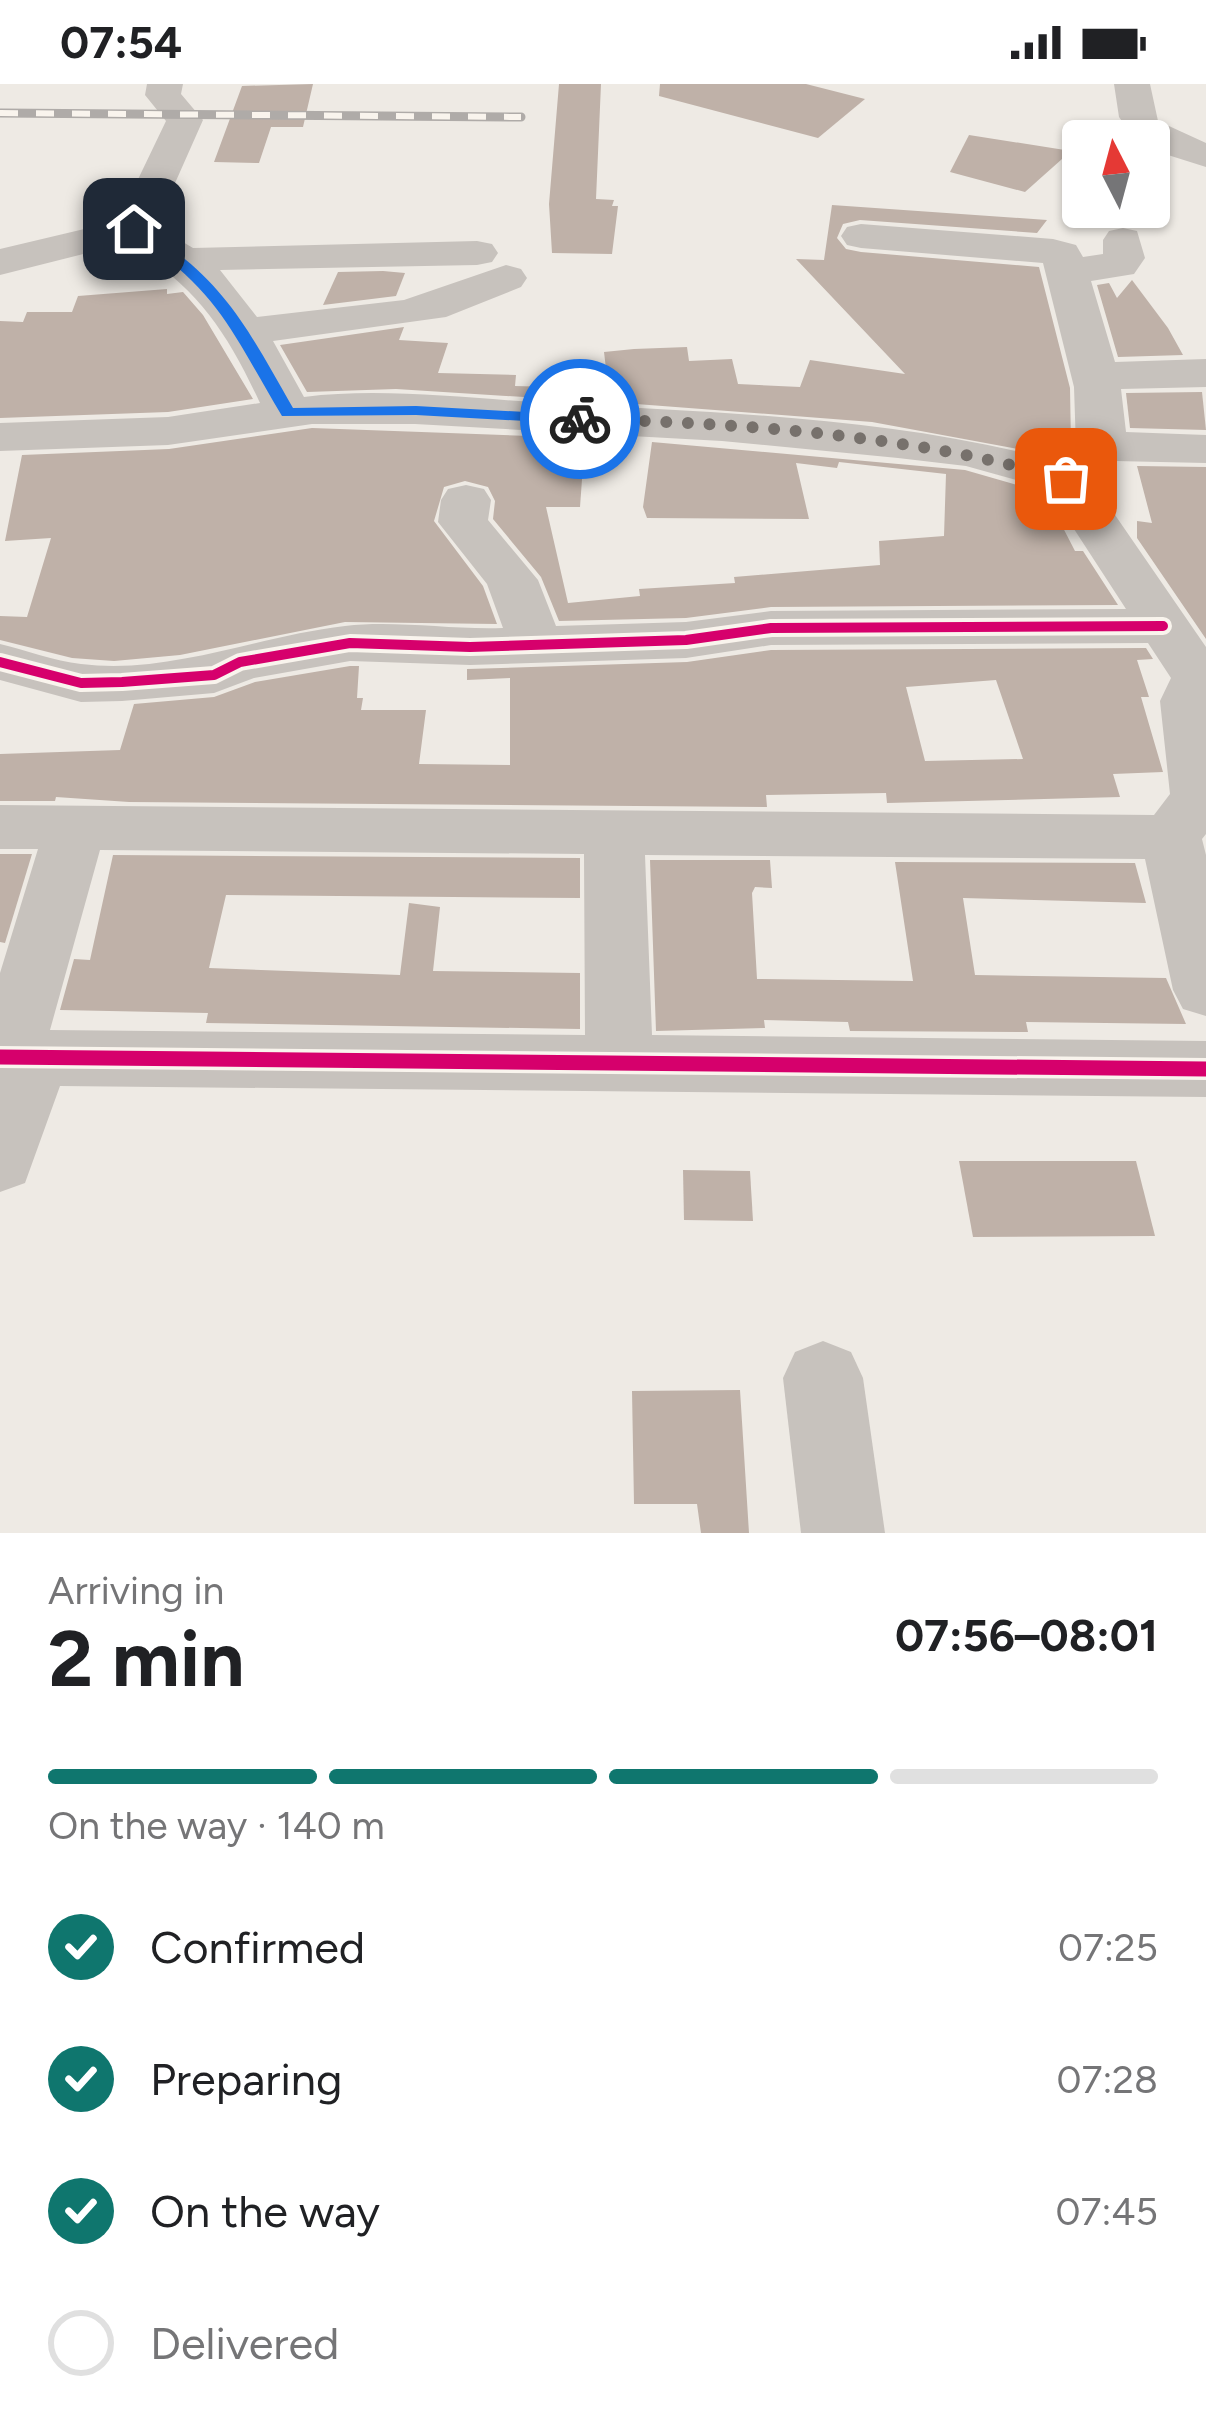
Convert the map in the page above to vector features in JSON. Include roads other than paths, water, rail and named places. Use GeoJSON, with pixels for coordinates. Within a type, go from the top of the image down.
{"type":"FeatureCollection","features":[{"type":"Feature","properties":{"kind":"street"},"geometry":{"type":"LineString","coordinates":[[0,262],[134,229],[184,120],[163,95],[165,84]]}},
{"type":"Feature","properties":{"kind":"street"},"geometry":{"type":"LineString","coordinates":[[1132,84],[1132,112],[1148,135],[1206,156]]}},
{"type":"Feature","properties":{"kind":"street"},"geometry":{"type":"LineString","coordinates":[[134,229],[185,262],[246,331],[288,412]]}},
{"type":"Feature","properties":{"kind":"street"},"geometry":{"type":"LineString","coordinates":[[861,236],[1061,254],[1087,334],[1093,376],[1084,462],[1163,626],[1204,683],[1192,690],[1189,700],[1200,797],[1171,837]]}},
{"type":"Feature","properties":{"kind":"street"},"geometry":{"type":"LineString","coordinates":[[1067,272],[1119,265],[1124,240]]}},
{"type":"Feature","properties":{"kind":"street"},"geometry":{"type":"LineString","coordinates":[[185,262],[243,256],[492,266],[446,304],[246,331]]}},
{"type":"Feature","properties":{"kind":"street"},"geometry":{"type":"LineString","coordinates":[[1093,376],[1206,373]]}},
{"type":"Feature","properties":{"kind":"street"},"geometry":{"type":"LineString","coordinates":[[0,437],[168,431],[288,412],[416,410],[722,427],[1084,462],[1206,449]]}},
{"type":"Feature","properties":{"kind":"street"},"geometry":{"type":"LineString","coordinates":[[466,500],[463,522],[512,580],[536,645]]}},
{"type":"Feature","properties":{"kind":"street"},"geometry":{"type":"LineString","coordinates":[[0,662],[82,682],[122,682],[214,675],[240,662],[328,645],[686,640],[770,628],[1163,626]]}},
{"type":"Feature","properties":{"kind":"street"},"geometry":{"type":"LineString","coordinates":[[0,826],[1171,837]]}},
{"type":"Feature","properties":{"kind":"street"},"geometry":{"type":"LineString","coordinates":[[0,1161],[14,1057],[76,826]]}},
{"type":"Feature","properties":{"kind":"street"},"geometry":{"type":"LineString","coordinates":[[614,833],[619,1064]]}},
{"type":"Feature","properties":{"kind":"street"},"geometry":{"type":"LineString","coordinates":[[1171,837],[1199,925],[1206,991]]}},
{"type":"Feature","properties":{"kind":"street"},"geometry":{"type":"LineString","coordinates":[[14,1057],[1206,1070]]}},
{"type":"Feature","properties":{"kind":"street"},"geometry":{"type":"LineString","coordinates":[[823,1378],[844,1533]]}},
{"type":"Feature","properties":{"kind":"railway"},"geometry":{"type":"LineString","coordinates":[[0,113],[521,117]]}}]}
